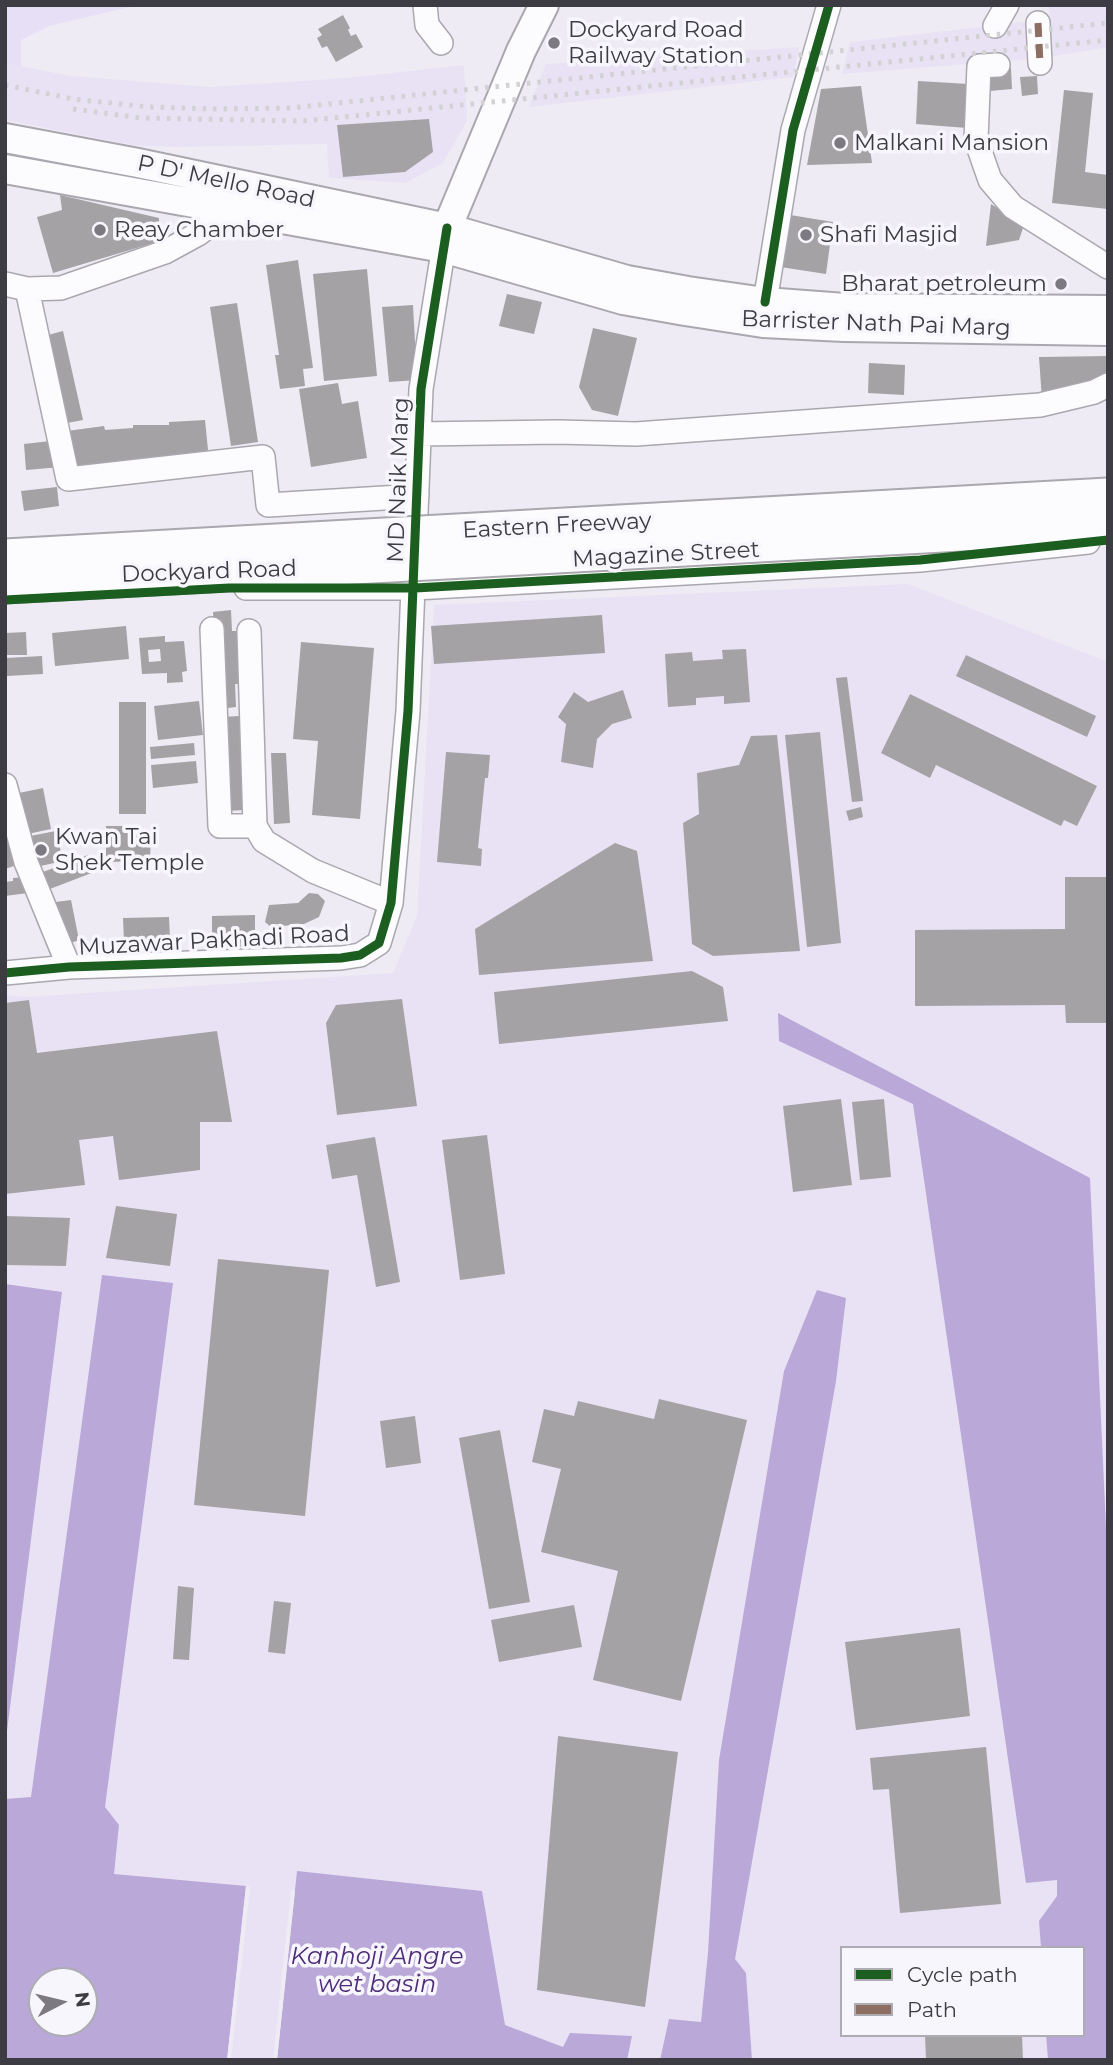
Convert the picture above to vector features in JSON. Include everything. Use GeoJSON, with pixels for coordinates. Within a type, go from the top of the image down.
{"type":"FeatureCollection","features":[{"type":"Feature","properties":{"kind":"highway","name":"Eastern Freeway"},"geometry":{"type":"LineString","coordinates":[[5,556],[1108,495]]}},
{"type":"Feature","properties":{"kind":"highway","name":"Eastern Freeway"},"geometry":{"type":"LineString","coordinates":[[5,586],[1108,526]]}},
{"type":"Feature","properties":{"kind":"main road"},"geometry":{"type":"LineString","coordinates":[[445,238],[539,7]]}},
{"type":"Feature","properties":{"kind":"main road","name":"P D' Mello Road"},"geometry":{"type":"LineString","coordinates":[[5,138],[229,183],[445,238]]}},
{"type":"Feature","properties":{"kind":"main road","name":"P D' Mello Road"},"geometry":{"type":"LineString","coordinates":[[5,169],[229,211],[445,238]]}},
{"type":"Feature","properties":{"kind":"main road","name":"Barrister Nath Pai Marg"},"geometry":{"type":"LineString","coordinates":[[445,238],[627,280],[765,302],[845,308],[1108,310]]}},
{"type":"Feature","properties":{"kind":"main road","name":"Barrister Nath Pai Marg"},"geometry":{"type":"LineString","coordinates":[[445,238],[623,300],[763,323],[1108,331]]}},
{"type":"Feature","properties":{"kind":"street"},"geometry":{"type":"LineString","coordinates":[[425,5],[427,25],[441,43]]}},
{"type":"Feature","properties":{"kind":"street"},"geometry":{"type":"LineString","coordinates":[[765,302],[793,130],[829,5]]}},
{"type":"Feature","properties":{"kind":"street"},"geometry":{"type":"LineString","coordinates":[[995,26],[1007,5]]}},
{"type":"Feature","properties":{"kind":"street"},"geometry":{"type":"LineString","coordinates":[[1038,23],[1040,63]]}},
{"type":"Feature","properties":{"kind":"street"},"geometry":{"type":"LineString","coordinates":[[998,65],[979,66],[976,140],[990,180],[1013,207],[1108,267]]}},
{"type":"Feature","properties":{"kind":"street"},"geometry":{"type":"LineString","coordinates":[[229,183],[229,211],[198,234],[165,252],[61,288],[16,287],[68,478],[263,457],[268,505],[417,496]]}},
{"type":"Feature","properties":{"kind":"street","name":"MD Naik Marg"},"geometry":{"type":"LineString","coordinates":[[391,903],[408,711],[421,389],[445,238]]}},
{"type":"Feature","properties":{"kind":"street"},"geometry":{"type":"LineString","coordinates":[[418,434],[558,432],[636,435],[1040,405],[1094,392],[1108,385]]}},
{"type":"Feature","properties":{"kind":"street","name":"Magazine Street"},"geometry":{"type":"LineString","coordinates":[[416,522],[704,504],[996,491],[1108,482]]}},
{"type":"Feature","properties":{"kind":"street","name":"Dockyard Road"},"geometry":{"type":"LineString","coordinates":[[5,544],[416,522]]}},
{"type":"Feature","properties":{"kind":"street","name":"Magazine Street"},"geometry":{"type":"LineString","coordinates":[[415,588],[920,560],[1108,540]]}},
{"type":"Feature","properties":{"kind":"street","name":"Dockyard Road"},"geometry":{"type":"LineString","coordinates":[[5,600],[229,588],[415,588]]}},
{"type":"Feature","properties":{"kind":"street"},"geometry":{"type":"LineString","coordinates":[[212,629],[220,827],[255,826]]}},
{"type":"Feature","properties":{"kind":"street"},"geometry":{"type":"LineString","coordinates":[[249,631],[255,826],[264,841],[313,871],[391,903]]}},
{"type":"Feature","properties":{"kind":"street"},"geometry":{"type":"LineString","coordinates":[[5,785],[26,862],[69,967]]}},
{"type":"Feature","properties":{"kind":"street","name":"Muzawar Pakhadi Road"},"geometry":{"type":"LineString","coordinates":[[5,973],[69,967],[341,958],[360,955],[379,943],[391,903]]}},
{"type":"Feature","properties":{"kind":"shaded area"},"geometry":{"type":"Polygon","coordinates":[[[5,5],[138,5],[49,26],[21,40],[21,66],[5,63],[5,5]]]}},
{"type":"Feature","properties":{"kind":"shaded area"},"geometry":{"type":"Polygon","coordinates":[[[1049,5],[1108,5],[1108,47],[1042,58],[842,74],[850,42],[1050,19],[1049,5]]]}},
{"type":"Feature","properties":{"kind":"shaded area"},"geometry":{"type":"Polygon","coordinates":[[[799,47],[793,77],[529,107],[546,64],[799,47]]]}},
{"type":"Feature","properties":{"kind":"shaded area"},"geometry":{"type":"Polygon","coordinates":[[[5,63],[71,76],[209,87],[347,78],[464,65],[467,121],[443,163],[405,183],[329,178],[327,144],[177,147],[133,145],[5,120],[5,63]]]}},
{"type":"Feature","properties":{"kind":"shaded area"},"geometry":{"type":"Polygon","coordinates":[[[908,584],[1108,662],[1108,1872],[1058,1896],[1039,1921],[1041,1946],[840,1946],[840,2037],[1046,2037],[1048,2060],[752,2060],[746,1973],[708,1954],[701,2023],[669,2019],[660,2060],[227,2060],[113,1874],[119,1826],[31,1797],[5,1799],[5,995],[27,997],[393,973],[417,916],[434,605],[908,584]]]}},
{"type":"Feature","properties":{"kind":"water"},"geometry":{"type":"Polygon","coordinates":[[[778,1013],[1090,1178],[1108,1572],[1108,2060],[1048,2060],[1046,2037],[1085,2037],[1085,1946],[1041,1946],[1039,1921],[1057,1896],[1057,1880],[1026,1883],[913,1104],[779,1041],[778,1013]]]}},
{"type":"Feature","properties":{"kind":"water"},"geometry":{"type":"Polygon","coordinates":[[[102,1275],[173,1283],[105,1807],[119,1825],[114,1874],[246,1886],[227,2060],[5,2060],[5,1799],[31,1797],[102,1275]]]}},
{"type":"Feature","properties":{"kind":"water"},"geometry":{"type":"Polygon","coordinates":[[[5,1284],[62,1292],[5,1747],[5,1284]]]}},
{"type":"Feature","properties":{"kind":"water"},"geometry":{"type":"Polygon","coordinates":[[[817,1290],[846,1298],[836,1381],[735,1959],[746,1973],[752,2060],[660,2060],[669,2019],[701,2022],[708,1953],[719,1760],[784,1371],[817,1290]]]}},
{"type":"Feature","properties":{"kind":"water","name":"Kanhoji Angre wet basin"},"geometry":{"type":"Polygon","coordinates":[[[297,1871],[482,1891],[505,2025],[563,2047],[570,2033],[632,2036],[627,2060],[277,2060],[297,1871]]]}},
{"type":"Feature","properties":{"kind":"pier"},"geometry":{"type":"Polygon","coordinates":[[[246,1886],[250,1887],[231,2060],[227,2060],[246,1886]]]}},
{"type":"Feature","properties":{"kind":"pier"},"geometry":{"type":"Polygon","coordinates":[[[291,1890],[295,1891],[277,2060],[273,2060],[291,1890]]]}},
{"type":"Feature","properties":{"kind":"building"},"geometry":{"type":"Polygon","coordinates":[[[343,15],[351,36],[356,34],[363,47],[336,62],[327,46],[322,48],[317,38],[322,35],[318,29],[343,15]]]}},
{"type":"Feature","properties":{"kind":"building"},"geometry":{"type":"Polygon","coordinates":[[[1011,68],[1012,89],[990,91],[989,70],[1011,68]]]}},
{"type":"Feature","properties":{"kind":"building"},"geometry":{"type":"Polygon","coordinates":[[[1037,76],[1038,94],[1022,96],[1020,77],[1037,76]]]}},
{"type":"Feature","properties":{"kind":"building"},"geometry":{"type":"Polygon","coordinates":[[[918,81],[969,84],[967,128],[916,124],[918,81]]]}},
{"type":"Feature","properties":{"kind":"building","name":"Malkani Mansion"},"geometry":{"type":"Polygon","coordinates":[[[861,86],[872,163],[807,165],[821,89],[861,86]]]}},
{"type":"Feature","properties":{"kind":"building"},"geometry":{"type":"Polygon","coordinates":[[[1064,90],[1093,93],[1085,172],[1108,175],[1108,209],[1052,203],[1064,90]]]}},
{"type":"Feature","properties":{"kind":"building"},"geometry":{"type":"Polygon","coordinates":[[[429,119],[433,152],[405,172],[343,177],[337,125],[429,119]]]}},
{"type":"Feature","properties":{"kind":"building","name":"Reay Chamber"},"geometry":{"type":"Polygon","coordinates":[[[60,195],[159,218],[160,241],[53,273],[37,217],[62,210],[60,195]]]}},
{"type":"Feature","properties":{"kind":"building"},"geometry":{"type":"Polygon","coordinates":[[[991,204],[1024,225],[1019,240],[986,246],[991,204]]]}},
{"type":"Feature","properties":{"kind":"building","name":"Shafi Masjid"},"geometry":{"type":"Polygon","coordinates":[[[784,214],[833,222],[826,274],[774,266],[784,214]]]}},
{"type":"Feature","properties":{"kind":"building"},"geometry":{"type":"Polygon","coordinates":[[[298,260],[313,368],[303,369],[305,386],[280,389],[275,355],[279,355],[266,265],[298,260]]]}},
{"type":"Feature","properties":{"kind":"building"},"geometry":{"type":"Polygon","coordinates":[[[367,269],[377,376],[324,381],[313,274],[367,269]]]}},
{"type":"Feature","properties":{"kind":"building"},"geometry":{"type":"Polygon","coordinates":[[[507,294],[542,302],[534,334],[499,326],[507,294]]]}},
{"type":"Feature","properties":{"kind":"building"},"geometry":{"type":"Polygon","coordinates":[[[237,303],[258,442],[231,446],[210,307],[237,303]]]}},
{"type":"Feature","properties":{"kind":"building"},"geometry":{"type":"Polygon","coordinates":[[[413,305],[417,380],[389,382],[382,307],[413,305]]]}},
{"type":"Feature","properties":{"kind":"building"},"geometry":{"type":"Polygon","coordinates":[[[593,328],[637,338],[618,416],[592,410],[579,387],[593,328]]]}},
{"type":"Feature","properties":{"kind":"building"},"geometry":{"type":"Polygon","coordinates":[[[63,331],[83,420],[67,423],[48,335],[63,331]]]}},
{"type":"Feature","properties":{"kind":"building"},"geometry":{"type":"Polygon","coordinates":[[[1108,356],[1108,376],[1042,400],[1039,357],[1108,356]]]}},
{"type":"Feature","properties":{"kind":"building"},"geometry":{"type":"Polygon","coordinates":[[[869,363],[905,365],[904,395],[868,393],[869,363]]]}},
{"type":"Feature","properties":{"kind":"building"},"geometry":{"type":"Polygon","coordinates":[[[338,383],[342,404],[358,401],[367,458],[311,467],[299,389],[338,383]]]}},
{"type":"Feature","properties":{"kind":"building"},"geometry":{"type":"Polygon","coordinates":[[[205,420],[209,460],[81,467],[69,460],[67,431],[104,426],[105,430],[133,428],[133,425],[169,425],[169,422],[205,420]]]}},
{"type":"Feature","properties":{"kind":"building"},"geometry":{"type":"Polygon","coordinates":[[[59,440],[61,467],[26,470],[24,444],[59,440]]]}},
{"type":"Feature","properties":{"kind":"building"},"geometry":{"type":"Polygon","coordinates":[[[57,487],[59,506],[24,511],[21,491],[57,487]]]}},
{"type":"Feature","properties":{"kind":"building"},"geometry":{"type":"Polygon","coordinates":[[[231,610],[232,631],[237,631],[240,684],[235,684],[236,707],[219,709],[213,612],[231,610]]]}},
{"type":"Feature","properties":{"kind":"building"},"geometry":{"type":"Polygon","coordinates":[[[602,615],[605,653],[434,664],[431,626],[602,615]]]}},
{"type":"Feature","properties":{"kind":"building"},"geometry":{"type":"Polygon","coordinates":[[[126,626],[129,659],[55,666],[52,633],[126,626]]]}},
{"type":"Feature","properties":{"kind":"building"},"geometry":{"type":"Polygon","coordinates":[[[26,632],[27,655],[5,655],[5,633],[26,632]]]}},
{"type":"Feature","properties":{"kind":"building"},"geometry":{"type":"Polygon","coordinates":[[[165,636],[165,642],[184,641],[187,671],[182,672],[183,682],[167,683],[167,673],[142,674],[139,638],[165,636]],[[160,649],[148,650],[149,662],[161,661],[160,649]]]}},
{"type":"Feature","properties":{"kind":"building"},"geometry":{"type":"Polygon","coordinates":[[[301,642],[374,648],[360,819],[312,815],[318,741],[293,739],[301,642]]]}},
{"type":"Feature","properties":{"kind":"building"},"geometry":{"type":"Polygon","coordinates":[[[746,649],[750,702],[724,704],[724,696],[696,698],[696,705],[668,707],[665,654],[692,652],[693,661],[723,659],[722,650],[746,649]]]}},
{"type":"Feature","properties":{"kind":"building"},"geometry":{"type":"Polygon","coordinates":[[[966,655],[1096,716],[1087,737],[956,676],[966,655]]]}},
{"type":"Feature","properties":{"kind":"building"},"geometry":{"type":"Polygon","coordinates":[[[42,656],[43,674],[7,676],[6,658],[42,656]]]}},
{"type":"Feature","properties":{"kind":"building"},"geometry":{"type":"Polygon","coordinates":[[[847,677],[863,801],[852,802],[836,678],[847,677]]]}},
{"type":"Feature","properties":{"kind":"building"},"geometry":{"type":"Polygon","coordinates":[[[623,690],[632,718],[612,724],[597,739],[593,768],[561,762],[566,724],[558,717],[574,692],[588,702],[623,690]]]}},
{"type":"Feature","properties":{"kind":"building"},"geometry":{"type":"Polygon","coordinates":[[[910,694],[1097,786],[1077,826],[1064,820],[1061,826],[936,765],[930,778],[881,753],[910,694]]]}},
{"type":"Feature","properties":{"kind":"building"},"geometry":{"type":"Polygon","coordinates":[[[199,701],[203,735],[158,740],[154,706],[199,701]]]}},
{"type":"Feature","properties":{"kind":"building"},"geometry":{"type":"Polygon","coordinates":[[[119,702],[146,702],[146,814],[119,814],[119,702]]]}},
{"type":"Feature","properties":{"kind":"building"},"geometry":{"type":"Polygon","coordinates":[[[239,716],[245,810],[226,811],[221,717],[239,716]]]}},
{"type":"Feature","properties":{"kind":"building"},"geometry":{"type":"Polygon","coordinates":[[[820,732],[841,943],[807,947],[785,735],[820,732]]]}},
{"type":"Feature","properties":{"kind":"building"},"geometry":{"type":"Polygon","coordinates":[[[777,735],[800,951],[713,956],[692,944],[683,823],[699,814],[697,773],[739,765],[751,736],[777,735]]]}},
{"type":"Feature","properties":{"kind":"building"},"geometry":{"type":"Polygon","coordinates":[[[194,743],[195,755],[151,759],[150,747],[194,743]]]}},
{"type":"Feature","properties":{"kind":"building"},"geometry":{"type":"Polygon","coordinates":[[[446,752],[490,755],[478,848],[482,849],[481,866],[437,862],[446,752]]]}},
{"type":"Feature","properties":{"kind":"building"},"geometry":{"type":"Polygon","coordinates":[[[271,753],[286,753],[290,823],[274,824],[271,753]]]}},
{"type":"Feature","properties":{"kind":"building"},"geometry":{"type":"Polygon","coordinates":[[[196,761],[198,783],[153,788],[151,765],[196,761]]]}},
{"type":"Feature","properties":{"kind":"building"},"geometry":{"type":"Polygon","coordinates":[[[43,788],[51,829],[23,835],[14,794],[43,788]]]}},
{"type":"Feature","properties":{"kind":"building"},"geometry":{"type":"Polygon","coordinates":[[[861,807],[863,817],[849,821],[846,811],[861,807]]]}},
{"type":"Feature","properties":{"kind":"building"},"geometry":{"type":"Polygon","coordinates":[[[106,826],[136,826],[136,830],[151,830],[150,861],[106,862],[106,826]]]}},
{"type":"Feature","properties":{"kind":"building"},"geometry":{"type":"Polygon","coordinates":[[[5,830],[14,866],[5,869],[5,830]]]}},
{"type":"Feature","properties":{"kind":"building"},"geometry":{"type":"Polygon","coordinates":[[[56,831],[63,861],[36,867],[30,836],[56,831]]]}},
{"type":"Feature","properties":{"kind":"building"},"geometry":{"type":"Polygon","coordinates":[[[615,843],[637,851],[653,961],[479,975],[475,929],[615,843]]]}},
{"type":"Feature","properties":{"kind":"building"},"geometry":{"type":"Polygon","coordinates":[[[88,855],[94,872],[50,889],[43,872],[88,855]]]}},
{"type":"Feature","properties":{"kind":"building"},"geometry":{"type":"Polygon","coordinates":[[[26,877],[28,893],[5,896],[5,882],[26,877]]]}},
{"type":"Feature","properties":{"kind":"building"},"geometry":{"type":"Polygon","coordinates":[[[1065,877],[1108,877],[1108,1023],[1066,1023],[1065,1005],[915,1006],[915,930],[1065,929],[1065,877]]]}},
{"type":"Feature","properties":{"kind":"building"},"geometry":{"type":"Polygon","coordinates":[[[309,893],[318,894],[325,901],[319,917],[304,924],[271,927],[265,922],[269,905],[298,903],[309,893]]]}},
{"type":"Feature","properties":{"kind":"building"},"geometry":{"type":"Polygon","coordinates":[[[71,900],[79,940],[71,943],[48,903],[71,900]]]}},
{"type":"Feature","properties":{"kind":"building"},"geometry":{"type":"Polygon","coordinates":[[[255,915],[255,947],[212,947],[212,916],[255,915]]]}},
{"type":"Feature","properties":{"kind":"building"},"geometry":{"type":"Polygon","coordinates":[[[169,917],[170,939],[124,941],[123,918],[169,917]]]}},
{"type":"Feature","properties":{"kind":"building"},"geometry":{"type":"Polygon","coordinates":[[[692,971],[723,987],[728,1021],[499,1044],[494,992],[692,971]]]}},
{"type":"Feature","properties":{"kind":"building"},"geometry":{"type":"Polygon","coordinates":[[[402,999],[417,1106],[337,1115],[326,1023],[336,1005],[402,999]]]}},
{"type":"Feature","properties":{"kind":"building"},"geometry":{"type":"Polygon","coordinates":[[[29,1000],[37,1053],[217,1031],[232,1122],[200,1122],[200,1170],[119,1180],[113,1136],[79,1140],[85,1185],[5,1194],[5,1003],[29,1000]]]}},
{"type":"Feature","properties":{"kind":"building"},"geometry":{"type":"Polygon","coordinates":[[[841,1099],[852,1185],[793,1192],[783,1106],[841,1099]]]}},
{"type":"Feature","properties":{"kind":"building"},"geometry":{"type":"Polygon","coordinates":[[[884,1099],[891,1177],[860,1180],[852,1102],[884,1099]]]}},
{"type":"Feature","properties":{"kind":"building"},"geometry":{"type":"Polygon","coordinates":[[[487,1135],[505,1274],[460,1280],[442,1140],[487,1135]]]}},
{"type":"Feature","properties":{"kind":"building"},"geometry":{"type":"Polygon","coordinates":[[[375,1137],[400,1282],[376,1287],[357,1175],[332,1179],[326,1145],[375,1137]]]}},
{"type":"Feature","properties":{"kind":"building"},"geometry":{"type":"Polygon","coordinates":[[[116,1206],[177,1214],[170,1266],[106,1258],[116,1206]]]}},
{"type":"Feature","properties":{"kind":"building"},"geometry":{"type":"Polygon","coordinates":[[[5,1216],[70,1218],[66,1266],[5,1265],[5,1216]]]}},
{"type":"Feature","properties":{"kind":"building"},"geometry":{"type":"Polygon","coordinates":[[[218,1259],[329,1270],[305,1516],[194,1505],[218,1259]]]}},
{"type":"Feature","properties":{"kind":"building"},"geometry":{"type":"Polygon","coordinates":[[[659,1399],[747,1420],[681,1701],[593,1680],[618,1571],[541,1552],[561,1469],[532,1462],[544,1409],[574,1416],[578,1401],[654,1419],[659,1399]]]}},
{"type":"Feature","properties":{"kind":"building"},"geometry":{"type":"Polygon","coordinates":[[[415,1416],[421,1463],[386,1468],[380,1421],[415,1416]]]}},
{"type":"Feature","properties":{"kind":"building"},"geometry":{"type":"Polygon","coordinates":[[[500,1430],[530,1602],[489,1609],[459,1438],[500,1430]]]}},
{"type":"Feature","properties":{"kind":"building"},"geometry":{"type":"Polygon","coordinates":[[[178,1586],[194,1588],[189,1660],[173,1659],[178,1586]]]}},
{"type":"Feature","properties":{"kind":"building"},"geometry":{"type":"Polygon","coordinates":[[[274,1601],[291,1603],[285,1654],[268,1652],[274,1601]]]}},
{"type":"Feature","properties":{"kind":"building"},"geometry":{"type":"Polygon","coordinates":[[[574,1605],[582,1647],[499,1662],[491,1620],[574,1605]]]}},
{"type":"Feature","properties":{"kind":"building"},"geometry":{"type":"Polygon","coordinates":[[[960,1628],[970,1716],[856,1730],[845,1642],[960,1628]]]}},
{"type":"Feature","properties":{"kind":"building"},"geometry":{"type":"Polygon","coordinates":[[[558,1736],[678,1752],[645,2007],[537,1990],[558,1736]]]}},
{"type":"Feature","properties":{"kind":"building"},"geometry":{"type":"Polygon","coordinates":[[[986,1747],[1001,1904],[900,1913],[889,1789],[873,1790],[870,1758],[986,1747]]]}},
{"type":"Feature","properties":{"kind":"building"},"geometry":{"type":"Polygon","coordinates":[[[925,2037],[1022,2037],[1023,2060],[926,2060],[925,2037]]]}},
{"type":"Feature","properties":{"kind":"railway"},"geometry":{"type":"LineString","coordinates":[[5,85],[73,99],[149,107],[290,108],[1108,23]]}},
{"type":"Feature","properties":{"kind":"railway"},"geometry":{"type":"LineString","coordinates":[[73,109],[141,118],[303,121],[1108,40]]}},
{"type":"Feature","properties":{"kind":"marked path"},"geometry":{"type":"LineString","coordinates":[[1038,23],[1040,63]]}},
{"type":"Feature","properties":{"kind":"cycle path"},"geometry":{"type":"LineString","coordinates":[[765,302],[793,130],[829,5]]}},
{"type":"Feature","properties":{"kind":"cycle path"},"geometry":{"type":"LineString","coordinates":[[5,973],[69,967],[341,958],[360,955],[379,943],[391,903],[408,711],[421,389],[447,228]]}},
{"type":"Feature","properties":{"kind":"cycle path"},"geometry":{"type":"LineString","coordinates":[[5,600],[229,588],[415,588],[920,560],[1108,540]]}},
{"type":"Feature","properties":{"kind":"place","name":"Dockyard Road Railway Station"},"geometry":{"type":"Point","coordinates":[554,43]}},
{"type":"Feature","properties":{"kind":"place","name":"Malkani Mansion"},"geometry":{"type":"Point","coordinates":[840,143]}},
{"type":"Feature","properties":{"kind":"place","name":"Reay Chamber"},"geometry":{"type":"Point","coordinates":[100,230]}},
{"type":"Feature","properties":{"kind":"place","name":"Shafi Masjid"},"geometry":{"type":"Point","coordinates":[806,235]}},
{"type":"Feature","properties":{"kind":"place","name":"Bharat petroleum"},"geometry":{"type":"Point","coordinates":[1061,284]}},
{"type":"Feature","properties":{"kind":"place","name":"Kwan Tai Shek Temple"},"geometry":{"type":"Point","coordinates":[41,850]}}]}
